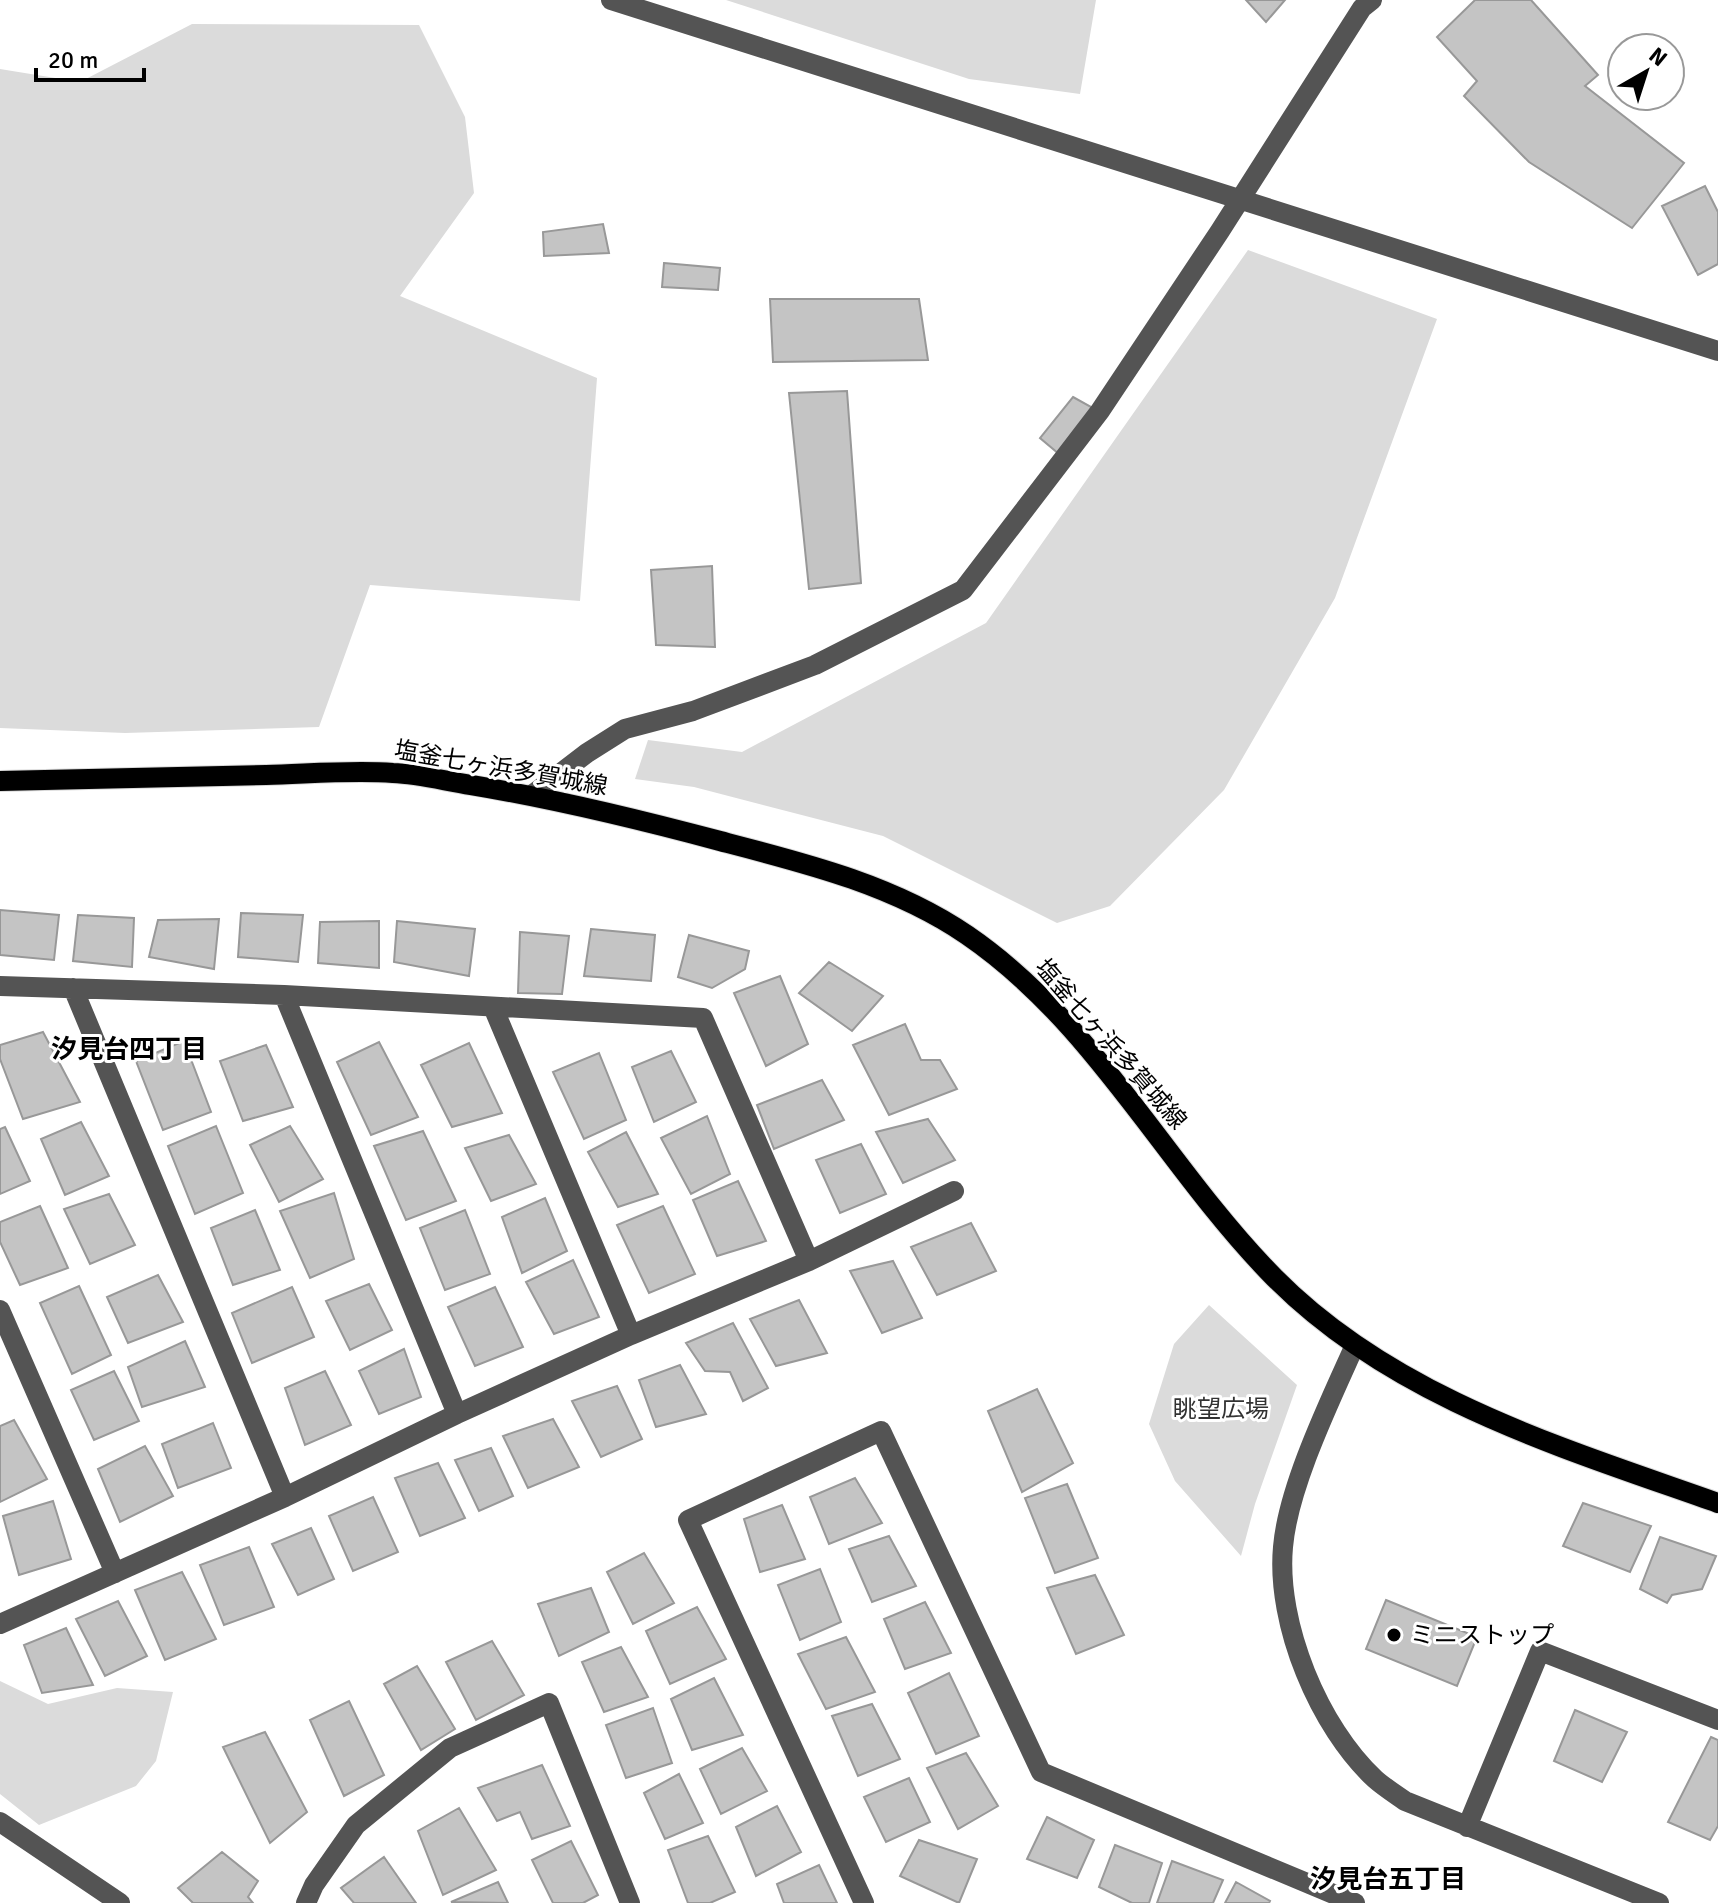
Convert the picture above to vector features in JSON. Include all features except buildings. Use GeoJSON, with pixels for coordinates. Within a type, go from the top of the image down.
{"type":"FeatureCollection","features":[{"type":"Feature","properties":{"kind":"main road","name":"塩釜七ヶ浜多賀城線"},"geometry":{"type":"LineString","coordinates":[[0,781],[393,773],[532,795],[800,861],[883,890],[926,910],[968,935],[1042,998],[1267,1271],[1307,1308],[1355,1345],[1405,1376],[1481,1415],[1718,1503]]}},
{"type":"Feature","properties":{"kind":"street"},"geometry":{"type":"LineString","coordinates":[[611,0],[1718,351]]}},
{"type":"Feature","properties":{"kind":"street"},"geometry":{"type":"LineString","coordinates":[[532,795],[587,753],[625,729],[693,711],[815,665],[963,590],[1100,411],[1362,8],[1372,0]]}},
{"type":"Feature","properties":{"kind":"street"},"geometry":{"type":"LineString","coordinates":[[0,986],[284,995],[703,1018],[809,1261]]}},
{"type":"Feature","properties":{"kind":"street"},"geometry":{"type":"LineString","coordinates":[[73,988],[285,1497]]}},
{"type":"Feature","properties":{"kind":"street"},"geometry":{"type":"LineString","coordinates":[[284,995],[457,1414]]}},
{"type":"Feature","properties":{"kind":"street"},"geometry":{"type":"LineString","coordinates":[[493,1007],[631,1335]]}},
{"type":"Feature","properties":{"kind":"street"},"geometry":{"type":"LineString","coordinates":[[0,1624],[285,1497],[631,1335],[809,1261],[954,1191]]}},
{"type":"Feature","properties":{"kind":"street"},"geometry":{"type":"LineString","coordinates":[[0,1310],[115,1573]]}},
{"type":"Feature","properties":{"kind":"street"},"geometry":{"type":"LineString","coordinates":[[1355,1345],[1295,1493],[1283,1546],[1284,1589],[1294,1644],[1318,1701],[1350,1750],[1376,1779],[1405,1801],[1659,1903]]}},
{"type":"Feature","properties":{"kind":"street"},"geometry":{"type":"LineString","coordinates":[[864,1903],[688,1520],[881,1431],[1041,1772],[1355,1903]]}},
{"type":"Feature","properties":{"kind":"street"},"geometry":{"type":"LineString","coordinates":[[1467,1827],[1540,1651],[1718,1720]]}},
{"type":"Feature","properties":{"kind":"street"},"geometry":{"type":"LineString","coordinates":[[306,1903],[314,1885],[356,1825],[368,1815],[450,1748],[549,1703],[630,1903]]}},
{"type":"Feature","properties":{"kind":"street"},"geometry":{"type":"LineString","coordinates":[[0,1822],[94,1895],[120,1903]]}},
{"type":"Feature","properties":{"kind":"green space"},"geometry":{"type":"Polygon","coordinates":[[[726,0],[1096,0],[1080,94],[969,79],[726,0]]]}},
{"type":"Feature","properties":{"kind":"green space"},"geometry":{"type":"Polygon","coordinates":[[[192,24],[419,25],[465,117],[474,193],[400,296],[597,378],[580,601],[370,585],[319,727],[125,733],[0,728],[0,69],[80,82],[192,24]]]}},
{"type":"Feature","properties":{"kind":"green space"},"geometry":{"type":"Polygon","coordinates":[[[1248,250],[1437,319],[1335,598],[1224,790],[1110,906],[1057,923],[883,836],[694,787],[635,779],[648,740],[742,752],[986,623],[1248,250]]]}},
{"type":"Feature","properties":{"kind":"green space","name":"眺望広場"},"geometry":{"type":"Polygon","coordinates":[[[1209,1305],[1297,1385],[1255,1504],[1241,1556],[1175,1481],[1149,1424],[1174,1344],[1209,1305]]]}},
{"type":"Feature","properties":{"kind":"green space"},"geometry":{"type":"Polygon","coordinates":[[[0,1681],[48,1704],[117,1688],[173,1692],[156,1761],[136,1786],[39,1825],[0,1794],[0,1681]]]}},
{"type":"Feature","properties":{"kind":"place","name":"ミニストップ"},"geometry":{"type":"Point","coordinates":[1394,1635]}},
{"type":"Feature","properties":{"kind":"district","name":"汐見台四丁目"},"geometry":{"type":"Point","coordinates":[129,1050]}},
{"type":"Feature","properties":{"kind":"district","name":"汐見台五丁目"},"geometry":{"type":"Point","coordinates":[1388,1880]}}]}
